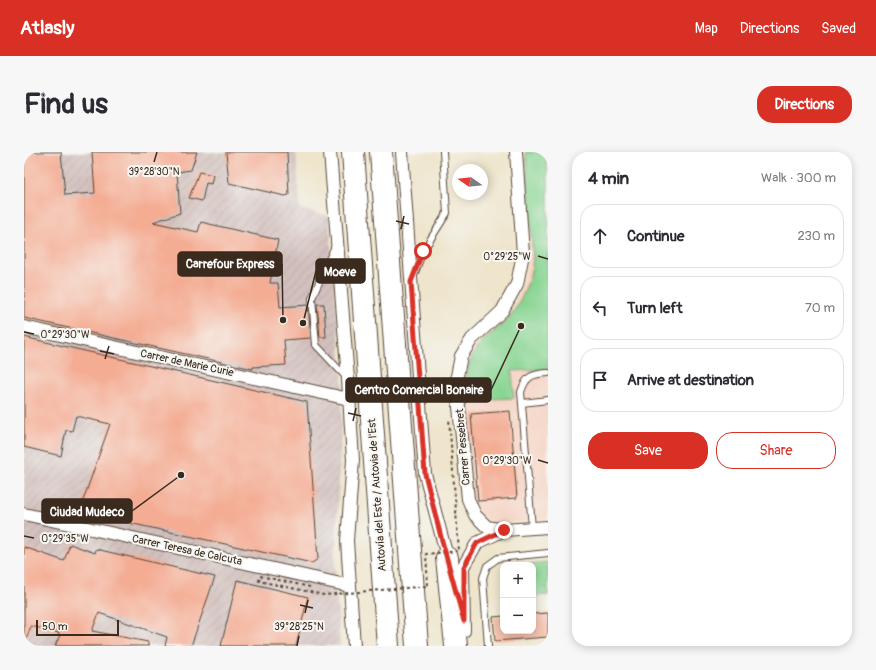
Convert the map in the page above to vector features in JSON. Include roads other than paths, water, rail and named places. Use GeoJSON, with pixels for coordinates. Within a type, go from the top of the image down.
{"type":"FeatureCollection","features":[{"type":"Feature","properties":{"kind":"highway","name":"Autovía del Este / Autovia de l'Est"},"geometry":{"type":"LineString","coordinates":[[352,152],[388,646]]}},
{"type":"Feature","properties":{"kind":"highway"},"geometry":{"type":"LineString","coordinates":[[381,152],[416,646]]}},
{"type":"Feature","properties":{"kind":"highway"},"geometry":{"type":"LineString","coordinates":[[447,558],[456,646]]}},
{"type":"Feature","properties":{"kind":"street"},"geometry":{"type":"LineString","coordinates":[[330,152],[350,399],[353,460],[348,541],[354,646]]}},
{"type":"Feature","properties":{"kind":"street"},"geometry":{"type":"LineString","coordinates":[[402,152],[425,474],[464,621]]}},
{"type":"Feature","properties":{"kind":"street","name":"Carrer Pessebret"},"geometry":{"type":"LineString","coordinates":[[516,152],[523,254],[517,284],[502,311],[472,339],[461,356],[457,376],[468,499],[475,515],[487,527],[504,530],[548,527]]}},
{"type":"Feature","properties":{"kind":"street","name":"Carrer de Marie Curie"},"geometry":{"type":"LineString","coordinates":[[24,327],[350,399]]}},
{"type":"Feature","properties":{"kind":"street","name":"Carrer Teresa de Calcuta"},"geometry":{"type":"LineString","coordinates":[[24,514],[350,586]]}},
{"type":"Feature","properties":{"kind":"street"},"geometry":{"type":"LineString","coordinates":[[465,646],[464,567],[477,543],[504,530]]}},
{"type":"Feature","properties":{"kind":"lane"},"geometry":{"type":"LineString","coordinates":[[411,282],[423,251],[447,213],[443,152]]}},
{"type":"Feature","properties":{"kind":"lane"},"geometry":{"type":"LineString","coordinates":[[337,240],[312,298],[316,345],[348,379]]}},
{"type":"Feature","properties":{"kind":"lane"},"geometry":{"type":"LineString","coordinates":[[532,528],[521,392],[524,383],[529,377],[537,374],[548,373]]}},
{"type":"Feature","properties":{"kind":"lane"},"geometry":{"type":"LineString","coordinates":[[522,402],[548,400]]}},
{"type":"Feature","properties":{"kind":"lane"},"geometry":{"type":"LineString","coordinates":[[488,646],[483,578],[487,566],[498,558],[548,553]]}},
{"type":"Feature","properties":{"kind":"place","name":"Carrefour Express"},"geometry":{"type":"Point","coordinates":[283,320]}},
{"type":"Feature","properties":{"kind":"place","name":"Moeve"},"geometry":{"type":"Point","coordinates":[303,323]}},
{"type":"Feature","properties":{"kind":"place","name":"Centro Comercial Bonaire"},"geometry":{"type":"Point","coordinates":[521,326]}},
{"type":"Feature","properties":{"kind":"place","name":"Ciudad Mudeco"},"geometry":{"type":"Point","coordinates":[181,475]}}]}
